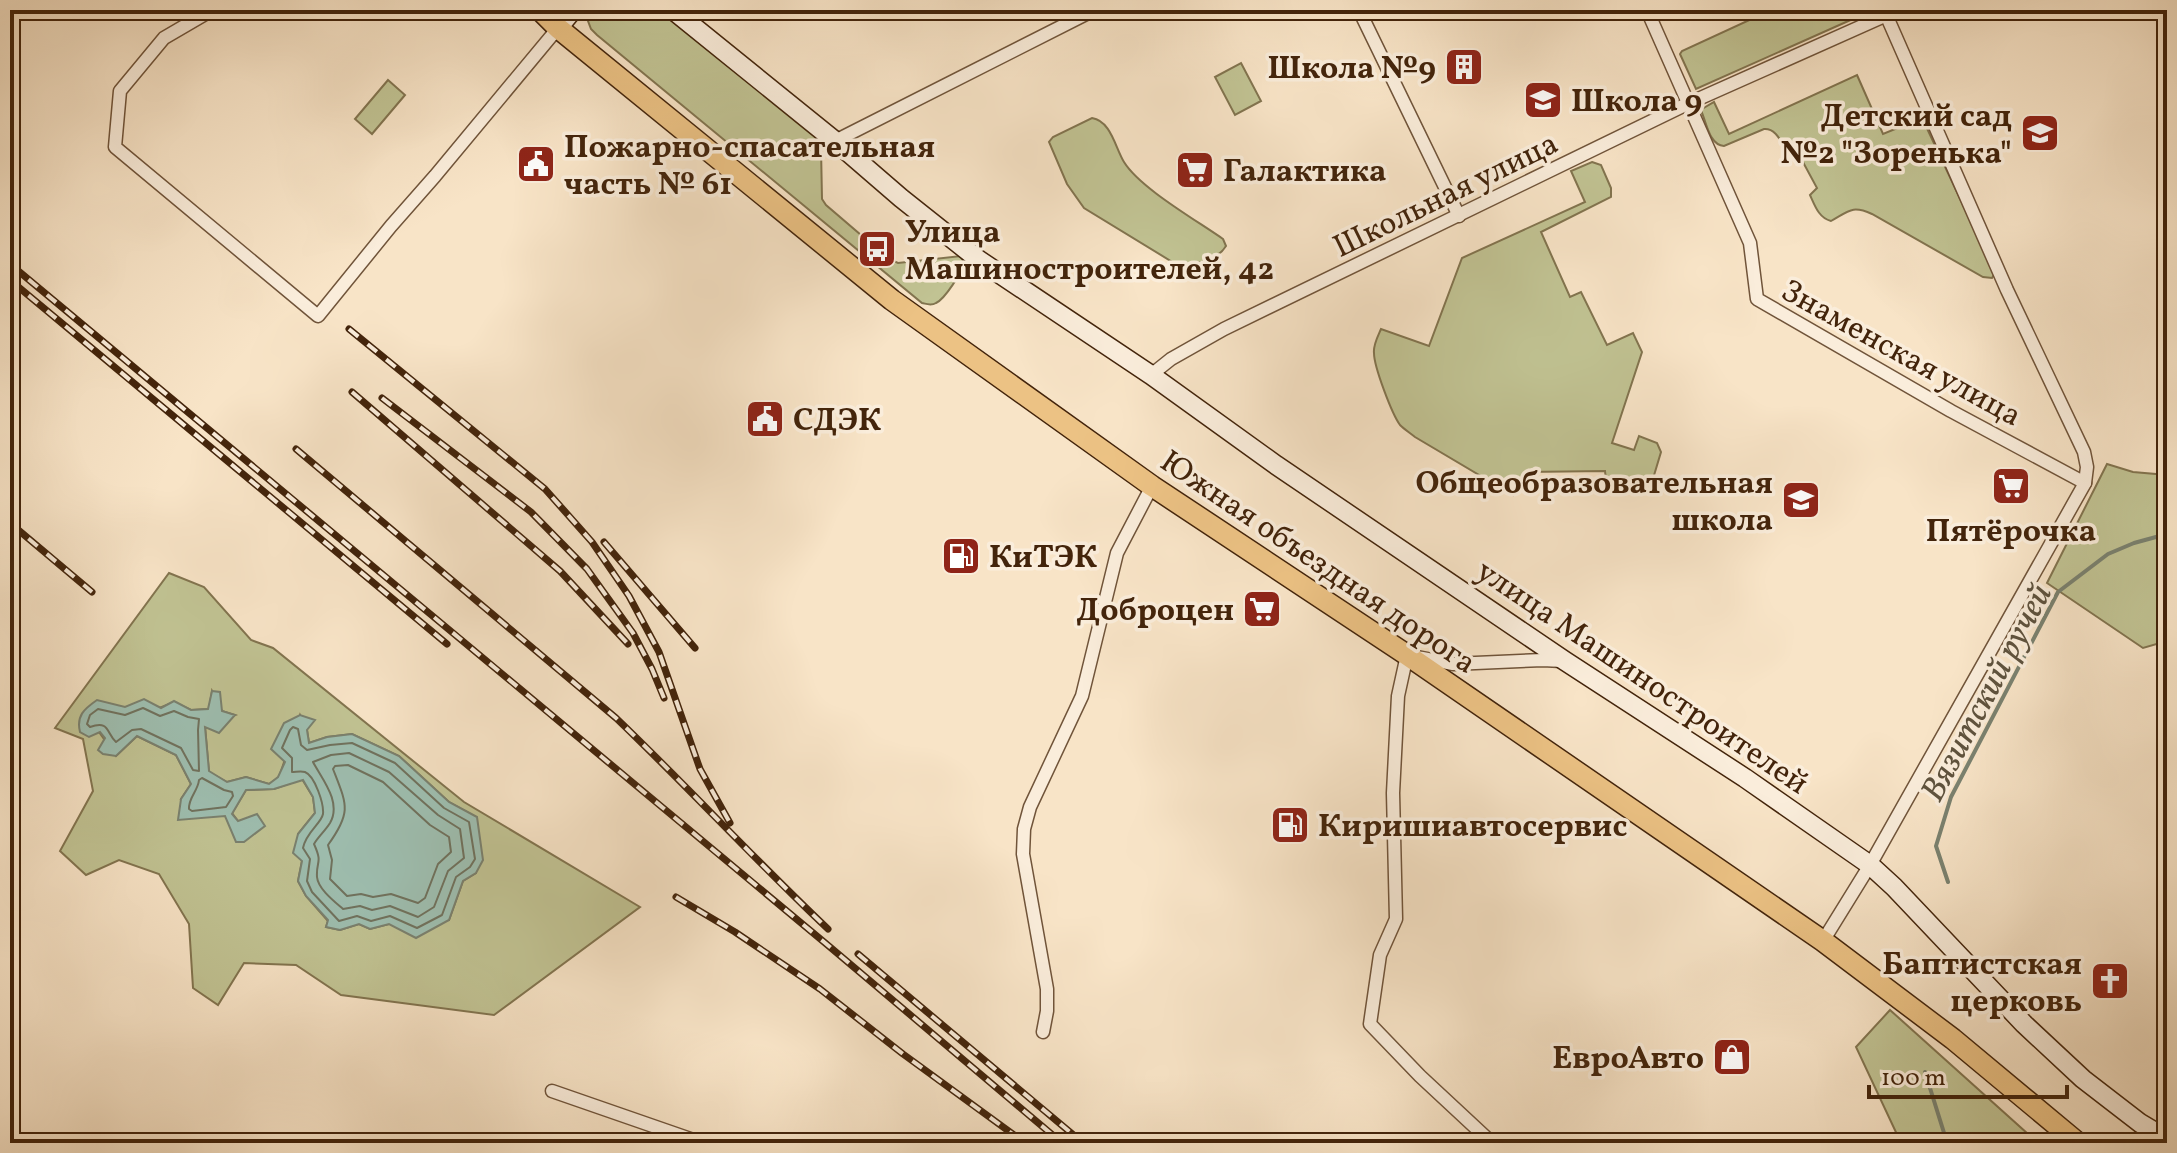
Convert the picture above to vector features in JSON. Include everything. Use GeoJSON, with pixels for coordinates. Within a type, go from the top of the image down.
{"type":"FeatureCollection","features":[{"type":"Feature","properties":{"kind":"main road","name":"Южная объездная дорога"},"geometry":{"type":"LineString","coordinates":[[540,10],[558,28],[892,300],[1152,486],[1407,655],[1823,941],[1953,1039],[2078,1143]]}},
{"type":"Feature","properties":{"kind":"street"},"geometry":{"type":"LineString","coordinates":[[212,10],[164,38],[120,91],[115,147],[318,316],[573,10]]}},
{"type":"Feature","properties":{"kind":"street","name":"улица Машиностроителей"},"geometry":{"type":"LineString","coordinates":[[673,10],[979,260],[1151,375],[1276,465],[1870,865],[2024,1024],[2083,1079],[2140,1123],[2167,1139]]}},
{"type":"Feature","properties":{"kind":"street"},"geometry":{"type":"LineString","coordinates":[[835,141],[1071,15],[1094,10]]}},
{"type":"Feature","properties":{"kind":"street"},"geometry":{"type":"LineString","coordinates":[[1359,10],[1459,216]]}},
{"type":"Feature","properties":{"kind":"street","name":"Знаменская улица"},"geometry":{"type":"LineString","coordinates":[[1647,10],[1750,243],[1757,299],[1951,411],[2085,483]]}},
{"type":"Feature","properties":{"kind":"street"},"geometry":{"type":"LineString","coordinates":[[1823,941],[1870,865],[2085,483],[2087,467],[2084,452],[2007,290],[1889,12]]}},
{"type":"Feature","properties":{"kind":"street","name":"Школьная улица"},"geometry":{"type":"LineString","coordinates":[[1151,375],[1171,359],[1224,329],[1687,104],[1889,12]]}},
{"type":"Feature","properties":{"kind":"street"},"geometry":{"type":"LineString","coordinates":[[1043,1032],[1047,989],[1023,854],[1024,829],[1030,807],[1082,696],[1117,553],[1152,486]]}},
{"type":"Feature","properties":{"kind":"street"},"geometry":{"type":"LineString","coordinates":[[1492,1143],[1370,1024],[1380,955],[1396,919],[1393,793],[1398,696],[1407,655],[1453,664],[1565,661]]}},
{"type":"Feature","properties":{"kind":"street"},"geometry":{"type":"LineString","coordinates":[[552,1091],[702,1143]]}},
{"type":"Feature","properties":{"kind":"green space"},"geometry":{"type":"Polygon","coordinates":[[[593,10],[660,10],[814,134],[821,148],[822,199],[889,259],[898,263],[961,256],[963,267],[940,301],[922,303],[597,35],[588,21],[593,10]]]}},
{"type":"Feature","properties":{"kind":"green space"},"geometry":{"type":"Polygon","coordinates":[[[1771,10],[1873,10],[1696,89],[1680,54],[1682,51],[1771,10]]]}},
{"type":"Feature","properties":{"kind":"green space"},"geometry":{"type":"Polygon","coordinates":[[[1241,63],[1261,101],[1235,115],[1215,77],[1241,63]]]}},
{"type":"Feature","properties":{"kind":"green space"},"geometry":{"type":"Polygon","coordinates":[[[1857,75],[1883,134],[1905,125],[1924,122],[1995,273],[1992,278],[1983,277],[1865,211],[1851,210],[1831,221],[1823,217],[1810,195],[1817,188],[1797,151],[1787,151],[1778,136],[1768,129],[1724,146],[1719,145],[1710,134],[1702,113],[1702,109],[1714,102],[1729,134],[1857,75]]]}},
{"type":"Feature","properties":{"kind":"green space"},"geometry":{"type":"Polygon","coordinates":[[[388,80],[405,95],[372,134],[355,119],[388,80]]]}},
{"type":"Feature","properties":{"kind":"green space"},"geometry":{"type":"Polygon","coordinates":[[[1092,118],[1108,129],[1132,172],[1169,203],[1223,239],[1226,246],[1222,251],[1203,262],[1174,263],[1084,208],[1067,184],[1049,142],[1053,137],[1092,118]]]}},
{"type":"Feature","properties":{"kind":"green space"},"geometry":{"type":"Polygon","coordinates":[[[1592,162],[1601,165],[1611,188],[1611,197],[1541,232],[1570,297],[1581,292],[1607,345],[1633,333],[1642,352],[1612,443],[1634,450],[1639,436],[1657,443],[1661,452],[1652,482],[1606,480],[1605,471],[1525,472],[1513,495],[1400,425],[1380,379],[1375,344],[1381,329],[1429,346],[1462,258],[1585,202],[1571,171],[1592,162]]]}},
{"type":"Feature","properties":{"kind":"green space"},"geometry":{"type":"Polygon","coordinates":[[[2107,464],[2133,472],[2167,475],[2167,641],[2143,648],[2047,583],[2107,464]]]}},
{"type":"Feature","properties":{"kind":"green space"},"geometry":{"type":"Polygon","coordinates":[[[169,573],[204,587],[251,640],[273,648],[464,802],[640,907],[494,1015],[341,995],[296,965],[244,963],[218,1005],[193,988],[189,924],[159,874],[119,860],[86,875],[60,851],[93,791],[83,739],[55,728],[169,573]],[[212,691],[209,709],[191,710],[174,702],[99,732],[116,756],[137,736],[176,755],[191,784],[181,799],[238,821],[232,813],[246,790],[274,789],[302,779],[313,797],[315,813],[298,834],[302,861],[298,881],[306,896],[328,921],[326,927],[340,930],[359,924],[370,929],[389,924],[449,920],[463,881],[476,873],[476,817],[449,802],[399,756],[352,734],[309,743],[300,715],[279,777],[269,784],[246,777],[227,782],[209,772],[205,726],[235,715],[222,711],[212,691]]]}},
{"type":"Feature","properties":{"kind":"green space"},"geometry":{"type":"Polygon","coordinates":[[[1890,1010],[2038,1143],[1901,1143],[1856,1047],[1890,1010]]]}},
{"type":"Feature","properties":{"kind":"water"},"geometry":{"type":"Polygon","coordinates":[[[212,691],[220,692],[222,711],[235,715],[219,733],[205,727],[209,771],[227,782],[246,777],[269,784],[278,777],[285,762],[271,749],[284,723],[300,715],[315,720],[307,730],[309,743],[352,734],[399,756],[449,802],[477,817],[483,860],[476,873],[463,881],[449,920],[416,938],[389,924],[370,929],[359,924],[340,930],[326,927],[328,920],[306,896],[298,881],[302,861],[293,853],[298,834],[315,813],[313,797],[303,780],[274,789],[246,790],[232,814],[238,821],[257,814],[265,826],[244,842],[236,842],[225,816],[178,820],[181,799],[191,784],[176,755],[137,736],[116,756],[103,754],[98,750],[105,738],[100,732],[89,737],[80,732],[82,713],[97,700],[125,707],[144,699],[161,708],[174,701],[191,710],[208,709],[212,691]]]}},
{"type":"Feature","properties":{"kind":"waterway","name":"Вязитский ручей"},"geometry":{"type":"LineString","coordinates":[[1948,882],[1936,846],[1951,797],[2058,592],[2108,554],[2167,534]]}},
{"type":"Feature","properties":{"kind":"waterway","name":"Вязитский ручей"},"geometry":{"type":"LineString","coordinates":[[1925,1072],[1950,1143]]}},
{"type":"Feature","properties":{"kind":"railway"},"geometry":{"type":"LineString","coordinates":[[10,264],[1062,1143]]}},
{"type":"Feature","properties":{"kind":"railway"},"geometry":{"type":"LineString","coordinates":[[10,280],[447,644]]}},
{"type":"Feature","properties":{"kind":"railway"},"geometry":{"type":"LineString","coordinates":[[349,329],[545,489],[592,542],[629,596],[659,652],[700,769],[730,823]]}},
{"type":"Feature","properties":{"kind":"railway"},"geometry":{"type":"LineString","coordinates":[[352,392],[560,571],[628,644]]}},
{"type":"Feature","properties":{"kind":"railway"},"geometry":{"type":"LineString","coordinates":[[382,398],[531,512],[587,569],[633,633],[664,698]]}},
{"type":"Feature","properties":{"kind":"railway"},"geometry":{"type":"LineString","coordinates":[[296,449],[616,718],[828,929]]}},
{"type":"Feature","properties":{"kind":"railway"},"geometry":{"type":"LineString","coordinates":[[10,523],[92,592]]}},
{"type":"Feature","properties":{"kind":"railway"},"geometry":{"type":"LineString","coordinates":[[604,542],[695,648]]}},
{"type":"Feature","properties":{"kind":"railway"},"geometry":{"type":"LineString","coordinates":[[676,897],[820,989],[1025,1143]]}},
{"type":"Feature","properties":{"kind":"railway"},"geometry":{"type":"LineString","coordinates":[[858,954],[1083,1143]]}},
{"type":"Feature","properties":{"kind":"place","name":"Школа №9"},"geometry":{"type":"Point","coordinates":[1464,67]}},
{"type":"Feature","properties":{"kind":"place","name":"Школа 9"},"geometry":{"type":"Point","coordinates":[1543,100]}},
{"type":"Feature","properties":{"kind":"place","name":"Детский сад №2 \"Зоренька\""},"geometry":{"type":"Point","coordinates":[2040,133]}},
{"type":"Feature","properties":{"kind":"place","name":"Пожарно-спасательная часть № 61"},"geometry":{"type":"Point","coordinates":[536,164]}},
{"type":"Feature","properties":{"kind":"place","name":"Галактика"},"geometry":{"type":"Point","coordinates":[1195,170]}},
{"type":"Feature","properties":{"kind":"place","name":"Улица Машиностроителей, 42"},"geometry":{"type":"Point","coordinates":[877,249]}},
{"type":"Feature","properties":{"kind":"place","name":"СДЭК"},"geometry":{"type":"Point","coordinates":[765,419]}},
{"type":"Feature","properties":{"kind":"place","name":"Пятёрочка"},"geometry":{"type":"Point","coordinates":[2011,486]}},
{"type":"Feature","properties":{"kind":"place","name":"Общеобразовательная школа"},"geometry":{"type":"Point","coordinates":[1801,500]}},
{"type":"Feature","properties":{"kind":"place","name":"КиТЭК"},"geometry":{"type":"Point","coordinates":[961,556]}},
{"type":"Feature","properties":{"kind":"place","name":"Доброцен"},"geometry":{"type":"Point","coordinates":[1262,609]}},
{"type":"Feature","properties":{"kind":"place","name":"Киришиавтосервис"},"geometry":{"type":"Point","coordinates":[1290,825]}},
{"type":"Feature","properties":{"kind":"place","name":"Баптистская церковь"},"geometry":{"type":"Point","coordinates":[2110,981]}},
{"type":"Feature","properties":{"kind":"place","name":"ЕвроАвто"},"geometry":{"type":"Point","coordinates":[1732,1057]}}]}
